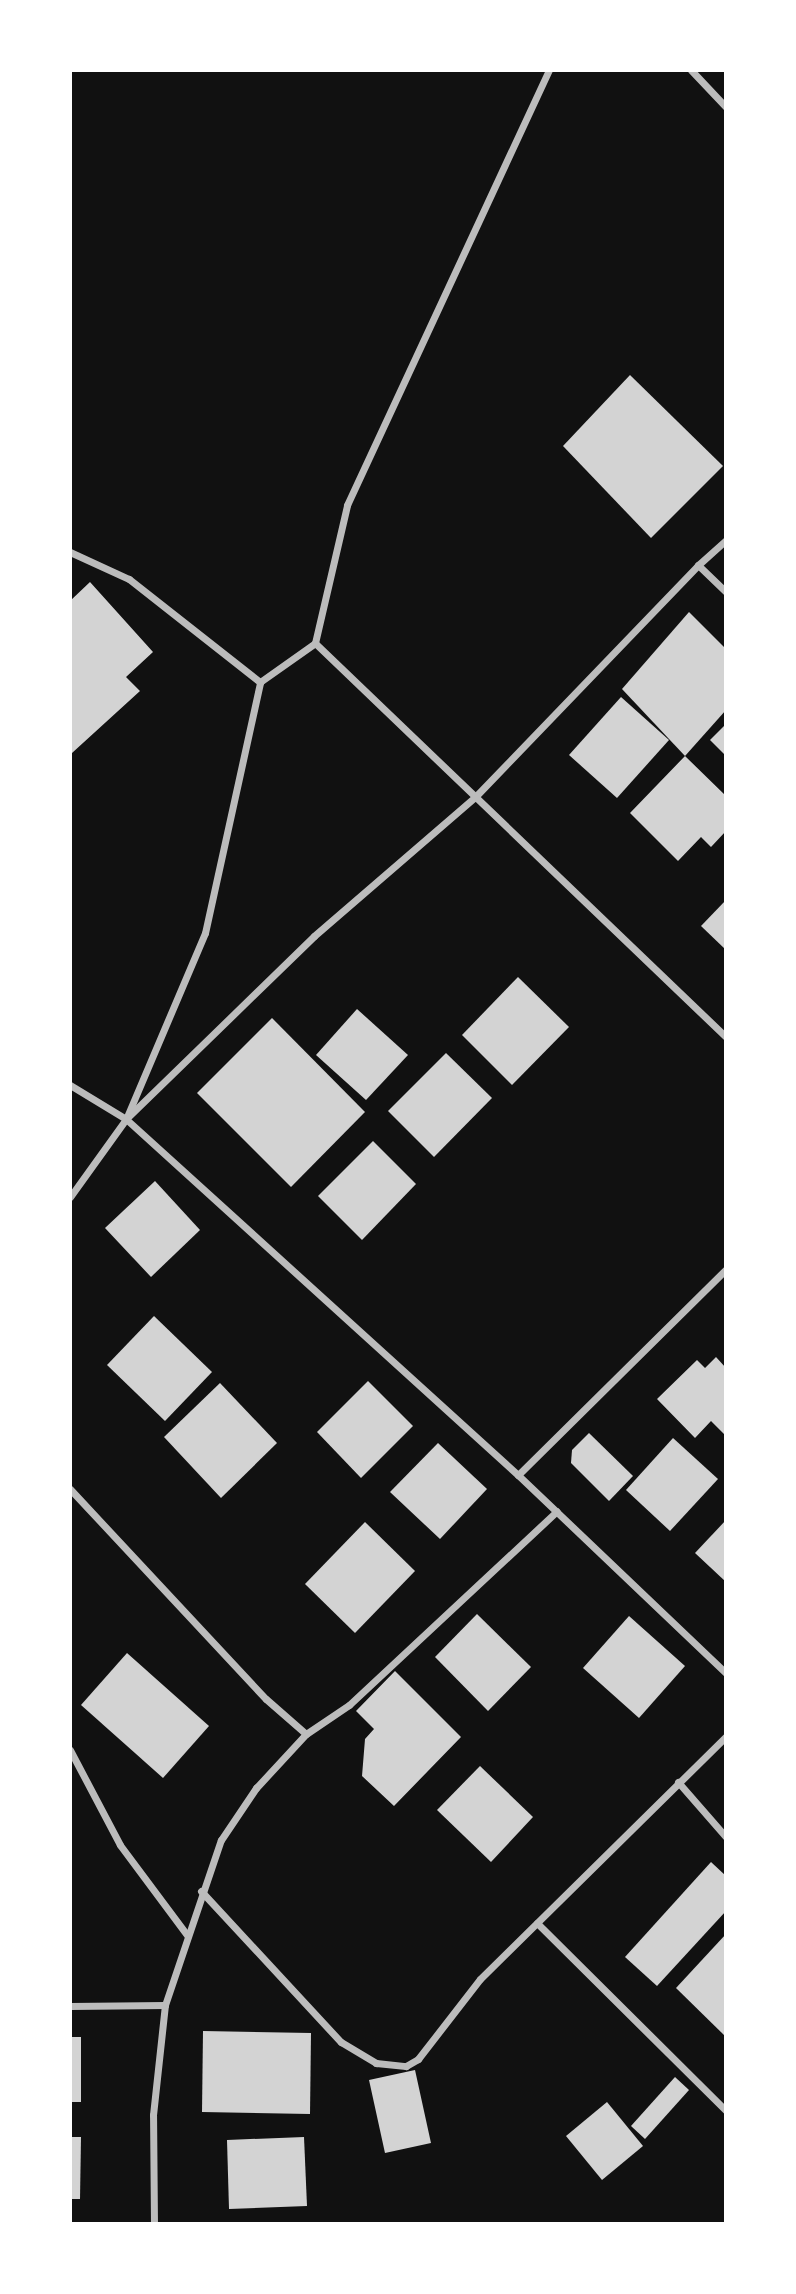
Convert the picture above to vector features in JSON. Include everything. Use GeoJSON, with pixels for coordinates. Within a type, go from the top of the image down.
{"type":"FeatureCollection","features":[{"type":"Feature","properties":{"kind":"street"},"geometry":{"type":"LineString","coordinates":[[126,1119],[205,933],[260,682],[315,643],[346,505],[549,70]]}},
{"type":"Feature","properties":{"kind":"street"},"geometry":{"type":"LineString","coordinates":[[691,70],[726,107]]}},
{"type":"Feature","properties":{"kind":"street"},"geometry":{"type":"LineString","coordinates":[[70,1197],[126,1119],[314,936],[476,796],[698,565],[726,540]]}},
{"type":"Feature","properties":{"kind":"street"},"geometry":{"type":"LineString","coordinates":[[70,552],[129,579],[260,682]]}},
{"type":"Feature","properties":{"kind":"street"},"geometry":{"type":"LineString","coordinates":[[698,565],[726,592]]}},
{"type":"Feature","properties":{"kind":"street"},"geometry":{"type":"LineString","coordinates":[[315,643],[726,1037]]}},
{"type":"Feature","properties":{"kind":"street"},"geometry":{"type":"LineString","coordinates":[[70,1085],[126,1119],[518,1475],[726,1673]]}},
{"type":"Feature","properties":{"kind":"street"},"geometry":{"type":"LineString","coordinates":[[518,1475],[726,1269]]}},
{"type":"Feature","properties":{"kind":"street"},"geometry":{"type":"LineString","coordinates":[[70,1489],[266,1699],[306,1734]]}},
{"type":"Feature","properties":{"kind":"street"},"geometry":{"type":"LineString","coordinates":[[154,2224],[153,2115],[165,2005],[201,1891],[221,1840],[249,1798],[306,1734],[349,1705],[556,1511]]}},
{"type":"Feature","properties":{"kind":"street"},"geometry":{"type":"LineString","coordinates":[[201,1891],[341,2042],[376,2063],[394,2067],[418,2059],[480,1979],[726,1737]]}},
{"type":"Feature","properties":{"kind":"street"},"geometry":{"type":"LineString","coordinates":[[70,1750],[120,1845],[187,1935]]}},
{"type":"Feature","properties":{"kind":"street"},"geometry":{"type":"LineString","coordinates":[[678,1782],[726,1836]]}},
{"type":"Feature","properties":{"kind":"street"},"geometry":{"type":"LineString","coordinates":[[537,1923],[726,2111]]}},
{"type":"Feature","properties":{"kind":"street"},"geometry":{"type":"LineString","coordinates":[[70,2006],[165,2005]]}},
{"type":"Feature","properties":{"kind":"building"},"geometry":{"type":"Polygon","coordinates":[[[630,375],[723,466],[651,538],[563,446],[630,375]]]}},
{"type":"Feature","properties":{"kind":"building"},"geometry":{"type":"Polygon","coordinates":[[[90,582],[153,652],[126,677],[140,691],[72,753],[70,601],[90,582]]]}},
{"type":"Feature","properties":{"kind":"building"},"geometry":{"type":"Polygon","coordinates":[[[689,612],[726,649],[726,710],[685,756],[622,689],[689,612]]]}},
{"type":"Feature","properties":{"kind":"building"},"geometry":{"type":"Polygon","coordinates":[[[621,697],[669,740],[617,798],[569,755],[621,697]]]}},
{"type":"Feature","properties":{"kind":"building"},"geometry":{"type":"Polygon","coordinates":[[[726,724],[726,756],[710,740],[726,724]]]}},
{"type":"Feature","properties":{"kind":"building"},"geometry":{"type":"Polygon","coordinates":[[[685,756],[726,796],[726,831],[711,847],[701,837],[678,861],[630,813],[685,756]]]}},
{"type":"Feature","properties":{"kind":"building"},"geometry":{"type":"Polygon","coordinates":[[[726,900],[726,950],[701,926],[726,900]]]}},
{"type":"Feature","properties":{"kind":"building"},"geometry":{"type":"Polygon","coordinates":[[[518,977],[569,1027],[512,1085],[462,1035],[518,977]]]}},
{"type":"Feature","properties":{"kind":"building"},"geometry":{"type":"Polygon","coordinates":[[[357,1009],[408,1055],[366,1100],[316,1055],[357,1009]]]}},
{"type":"Feature","properties":{"kind":"building"},"geometry":{"type":"Polygon","coordinates":[[[272,1018],[365,1112],[291,1187],[197,1093],[272,1018]]]}},
{"type":"Feature","properties":{"kind":"building"},"geometry":{"type":"Polygon","coordinates":[[[446,1053],[492,1098],[434,1157],[388,1111],[446,1053]]]}},
{"type":"Feature","properties":{"kind":"building"},"geometry":{"type":"Polygon","coordinates":[[[373,1141],[416,1184],[362,1240],[318,1196],[373,1141]]]}},
{"type":"Feature","properties":{"kind":"building"},"geometry":{"type":"Polygon","coordinates":[[[155,1181],[200,1230],[151,1277],[105,1228],[155,1181]]]}},
{"type":"Feature","properties":{"kind":"building"},"geometry":{"type":"Polygon","coordinates":[[[154,1316],[212,1372],[165,1421],[107,1365],[154,1316]]]}},
{"type":"Feature","properties":{"kind":"building"},"geometry":{"type":"Polygon","coordinates":[[[716,1357],[726,1368],[726,1436],[711,1421],[695,1438],[657,1399],[697,1360],[705,1368],[716,1357]]]}},
{"type":"Feature","properties":{"kind":"building"},"geometry":{"type":"Polygon","coordinates":[[[368,1381],[413,1426],[361,1478],[317,1432],[368,1381]]]}},
{"type":"Feature","properties":{"kind":"building"},"geometry":{"type":"Polygon","coordinates":[[[220,1383],[277,1443],[221,1498],[164,1437],[220,1383]]]}},
{"type":"Feature","properties":{"kind":"building"},"geometry":{"type":"Polygon","coordinates":[[[589,1433],[633,1476],[609,1501],[571,1463],[572,1450],[589,1433]]]}},
{"type":"Feature","properties":{"kind":"building"},"geometry":{"type":"Polygon","coordinates":[[[673,1438],[718,1479],[670,1531],[626,1490],[673,1438]]]}},
{"type":"Feature","properties":{"kind":"building"},"geometry":{"type":"Polygon","coordinates":[[[438,1443],[487,1489],[440,1539],[390,1492],[438,1443]]]}},
{"type":"Feature","properties":{"kind":"building"},"geometry":{"type":"Polygon","coordinates":[[[726,1520],[726,1582],[695,1553],[726,1520]]]}},
{"type":"Feature","properties":{"kind":"building"},"geometry":{"type":"Polygon","coordinates":[[[365,1522],[415,1571],[355,1633],[305,1584],[365,1522]]]}},
{"type":"Feature","properties":{"kind":"building"},"geometry":{"type":"Polygon","coordinates":[[[477,1614],[531,1667],[488,1711],[435,1657],[477,1614]]]}},
{"type":"Feature","properties":{"kind":"building"},"geometry":{"type":"Polygon","coordinates":[[[629,1616],[685,1666],[639,1718],[583,1668],[629,1616]]]}},
{"type":"Feature","properties":{"kind":"building"},"geometry":{"type":"Polygon","coordinates":[[[127,1653],[209,1726],[163,1778],[81,1705],[127,1653]]]}},
{"type":"Feature","properties":{"kind":"building"},"geometry":{"type":"Polygon","coordinates":[[[395,1671],[461,1737],[394,1806],[362,1776],[365,1739],[374,1729],[356,1711],[395,1671]]]}},
{"type":"Feature","properties":{"kind":"building"},"geometry":{"type":"Polygon","coordinates":[[[480,1766],[533,1817],[491,1862],[437,1810],[480,1766]]]}},
{"type":"Feature","properties":{"kind":"building"},"geometry":{"type":"Polygon","coordinates":[[[711,1862],[726,1876],[726,1911],[657,1986],[625,1957],[711,1862]]]}},
{"type":"Feature","properties":{"kind":"building"},"geometry":{"type":"Polygon","coordinates":[[[726,1934],[726,2037],[676,1988],[726,1934]]]}},
{"type":"Feature","properties":{"kind":"building"},"geometry":{"type":"Polygon","coordinates":[[[203,2031],[311,2033],[310,2114],[202,2112],[203,2031]]]}},
{"type":"Feature","properties":{"kind":"building"},"geometry":{"type":"Polygon","coordinates":[[[70,2037],[81,2037],[81,2102],[70,2102],[70,2037]]]}},
{"type":"Feature","properties":{"kind":"building"},"geometry":{"type":"Polygon","coordinates":[[[415,2070],[431,2143],[385,2153],[369,2080],[415,2070]]]}},
{"type":"Feature","properties":{"kind":"building"},"geometry":{"type":"Polygon","coordinates":[[[675,2077],[689,2090],[645,2139],[631,2126],[675,2077]]]}},
{"type":"Feature","properties":{"kind":"building"},"geometry":{"type":"Polygon","coordinates":[[[607,2102],[643,2146],[602,2180],[566,2136],[607,2102]]]}},
{"type":"Feature","properties":{"kind":"building"},"geometry":{"type":"Polygon","coordinates":[[[70,2137],[81,2137],[80,2199],[70,2199],[70,2137]]]}},
{"type":"Feature","properties":{"kind":"building"},"geometry":{"type":"Polygon","coordinates":[[[304,2137],[307,2206],[229,2209],[227,2140],[304,2137]]]}}]}
